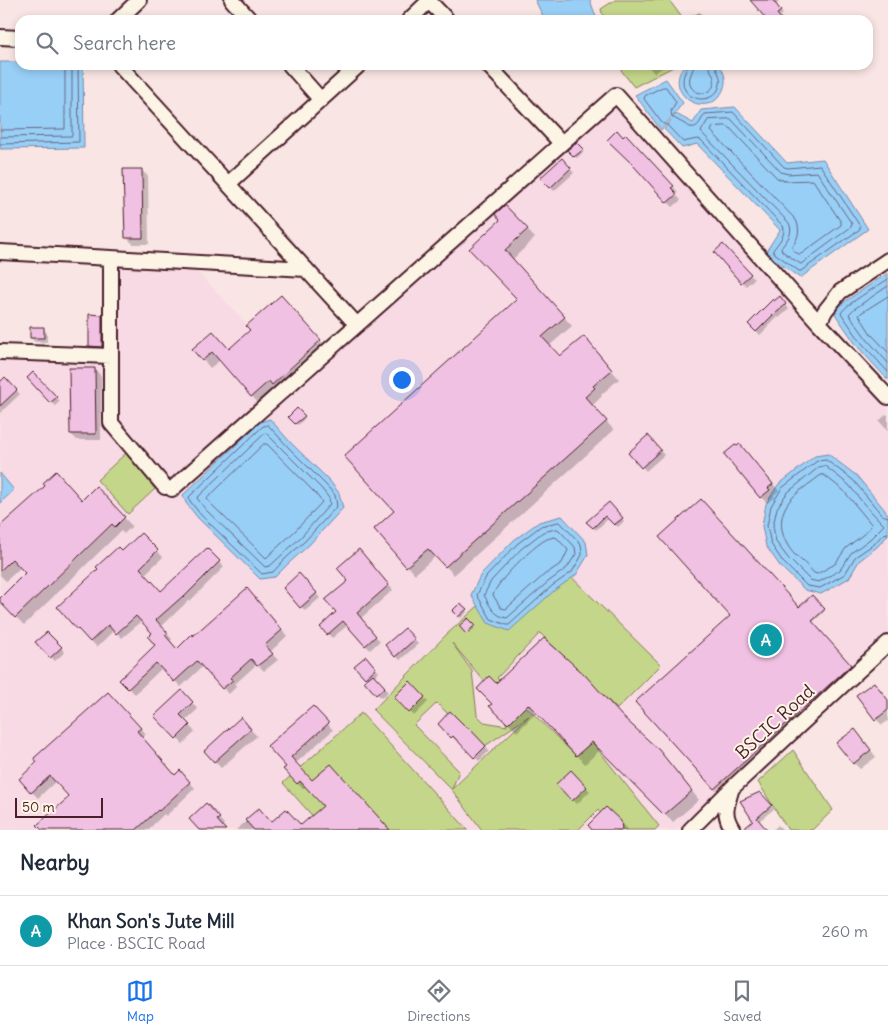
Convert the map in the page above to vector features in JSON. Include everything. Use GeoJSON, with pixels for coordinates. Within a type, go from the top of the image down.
{"type":"FeatureCollection","features":[{"type":"Feature","properties":{"kind":"street"},"geometry":{"type":"LineString","coordinates":[[123,15],[139,0]]}},
{"type":"Feature","properties":{"kind":"street"},"geometry":{"type":"LineString","coordinates":[[232,0],[246,15]]}},
{"type":"Feature","properties":{"kind":"street"},"geometry":{"type":"LineString","coordinates":[[414,15],[429,1],[442,15]]}},
{"type":"Feature","properties":{"kind":"street"},"geometry":{"type":"LineString","coordinates":[[0,37],[15,38]]}},
{"type":"Feature","properties":{"kind":"street"},"geometry":{"type":"LineString","coordinates":[[124,70],[356,325]]}},
{"type":"Feature","properties":{"kind":"street"},"geometry":{"type":"LineString","coordinates":[[294,70],[321,100]]}},
{"type":"Feature","properties":{"kind":"street"},"geometry":{"type":"LineString","coordinates":[[228,184],[354,70]]}},
{"type":"Feature","properties":{"kind":"street"},"geometry":{"type":"LineString","coordinates":[[493,70],[561,144]]}},
{"type":"Feature","properties":{"kind":"street"},"geometry":{"type":"LineString","coordinates":[[111,258],[111,423],[169,488],[616,95],[888,397]]}},
{"type":"Feature","properties":{"kind":"street"},"geometry":{"type":"LineString","coordinates":[[0,252],[306,269]]}},
{"type":"Feature","properties":{"kind":"street"},"geometry":{"type":"LineString","coordinates":[[819,322],[840,292],[888,260]]}},
{"type":"Feature","properties":{"kind":"street"},"geometry":{"type":"LineString","coordinates":[[0,352],[111,356]]}},
{"type":"Feature","properties":{"kind":"street","name":"BSCIC Road"},"geometry":{"type":"LineString","coordinates":[[690,830],[732,788],[888,643]]}},
{"type":"Feature","properties":{"kind":"street"},"geometry":{"type":"LineString","coordinates":[[732,788],[726,807],[728,821],[733,830]]}},
{"type":"Feature","properties":{"kind":"shaded area"},"geometry":{"type":"Polygon","coordinates":[[[616,92],[888,403],[888,634],[677,830],[0,830],[0,350],[102,354],[109,263],[189,263],[292,372],[616,92]]]}},
{"type":"Feature","properties":{"kind":"green space"},"geometry":{"type":"Polygon","coordinates":[[[615,0],[669,0],[680,15],[603,15],[601,9],[615,0]]]}},
{"type":"Feature","properties":{"kind":"green space"},"geometry":{"type":"Polygon","coordinates":[[[621,70],[667,70],[634,87],[621,70]]]}},
{"type":"Feature","properties":{"kind":"green space"},"geometry":{"type":"Polygon","coordinates":[[[126,453],[155,489],[128,514],[97,480],[126,453]]]}},
{"type":"Feature","properties":{"kind":"green space"},"geometry":{"type":"Polygon","coordinates":[[[542,548],[661,665],[617,709],[540,633],[497,678],[576,756],[592,742],[659,826],[655,830],[616,830],[598,810],[578,830],[482,830],[452,790],[373,710],[446,635],[542,548]],[[452,643],[472,671],[477,715],[484,722],[507,726],[496,695],[452,643]],[[437,703],[414,725],[459,771],[452,789],[529,716],[482,748],[437,703]]]}},
{"type":"Feature","properties":{"kind":"green space"},"geometry":{"type":"Polygon","coordinates":[[[361,713],[468,830],[325,830],[283,783],[361,713]]]}},
{"type":"Feature","properties":{"kind":"green space"},"geometry":{"type":"Polygon","coordinates":[[[793,750],[833,810],[812,830],[788,830],[758,782],[793,750]]]}},
{"type":"Feature","properties":{"kind":"water"},"geometry":{"type":"Polygon","coordinates":[[[535,0],[590,0],[595,15],[542,15],[535,0]]]}},
{"type":"Feature","properties":{"kind":"water"},"geometry":{"type":"Polygon","coordinates":[[[0,62],[15,62],[15,70],[83,70],[84,148],[0,149],[0,62]]]}},
{"type":"Feature","properties":{"kind":"water"},"geometry":{"type":"Polygon","coordinates":[[[682,70],[722,70],[725,83],[717,99],[708,104],[699,104],[690,101],[683,95],[679,87],[679,77],[682,70]]]}},
{"type":"Feature","properties":{"kind":"water"},"geometry":{"type":"Polygon","coordinates":[[[666,79],[683,103],[661,130],[635,95],[666,79]]]}},
{"type":"Feature","properties":{"kind":"water"},"geometry":{"type":"Polygon","coordinates":[[[735,107],[787,163],[823,159],[868,229],[800,278],[765,253],[780,230],[697,144],[682,148],[664,129],[676,114],[693,123],[701,110],[735,107]]]}},
{"type":"Feature","properties":{"kind":"water"},"geometry":{"type":"Polygon","coordinates":[[[888,273],[888,380],[857,346],[835,314],[838,308],[847,300],[888,273]]]}},
{"type":"Feature","properties":{"kind":"water"},"geometry":{"type":"Polygon","coordinates":[[[270,419],[291,443],[329,480],[339,493],[343,508],[309,545],[275,577],[260,579],[198,518],[186,503],[183,495],[260,422],[270,419]]]}},
{"type":"Feature","properties":{"kind":"water"},"geometry":{"type":"Polygon","coordinates":[[[828,454],[857,476],[888,514],[888,535],[877,547],[859,561],[849,578],[821,594],[805,590],[780,566],[766,546],[762,526],[766,504],[778,485],[815,456],[828,454]]]}},
{"type":"Feature","properties":{"kind":"water"},"geometry":{"type":"Polygon","coordinates":[[[0,473],[14,490],[0,503],[0,473]]]}},
{"type":"Feature","properties":{"kind":"water"},"geometry":{"type":"Polygon","coordinates":[[[562,516],[586,542],[588,555],[576,575],[555,590],[509,631],[488,623],[471,595],[481,574],[514,540],[539,522],[562,516]]]}},
{"type":"Feature","properties":{"kind":"building"},"geometry":{"type":"Polygon","coordinates":[[[750,0],[773,0],[781,11],[778,15],[763,15],[750,0]]]}},
{"type":"Feature","properties":{"kind":"building"},"geometry":{"type":"Polygon","coordinates":[[[617,130],[623,137],[626,134],[674,186],[671,188],[677,194],[667,203],[632,164],[607,140],[617,130]]]}},
{"type":"Feature","properties":{"kind":"building"},"geometry":{"type":"Polygon","coordinates":[[[577,142],[584,149],[574,157],[567,150],[577,142]]]}},
{"type":"Feature","properties":{"kind":"building"},"geometry":{"type":"Polygon","coordinates":[[[562,158],[571,168],[550,188],[540,178],[562,158]]]}},
{"type":"Feature","properties":{"kind":"building"},"geometry":{"type":"Polygon","coordinates":[[[123,169],[142,169],[143,238],[125,238],[123,169]]]}},
{"type":"Feature","properties":{"kind":"building"},"geometry":{"type":"Polygon","coordinates":[[[505,205],[528,229],[505,250],[565,317],[542,337],[560,356],[584,336],[612,370],[593,386],[595,388],[585,397],[607,421],[445,567],[428,549],[406,567],[374,529],[394,511],[344,456],[517,299],[469,249],[500,220],[495,214],[505,205]]]}},
{"type":"Feature","properties":{"kind":"building"},"geometry":{"type":"Polygon","coordinates":[[[723,244],[751,274],[741,283],[714,252],[723,244]]]}},
{"type":"Feature","properties":{"kind":"building"},"geometry":{"type":"Polygon","coordinates":[[[281,295],[321,340],[272,385],[269,381],[251,397],[212,352],[202,361],[192,349],[213,331],[229,349],[250,330],[246,326],[281,295]]]}},
{"type":"Feature","properties":{"kind":"building"},"geometry":{"type":"Polygon","coordinates":[[[780,296],[786,304],[756,332],[748,324],[773,299],[774,301],[780,296]]]}},
{"type":"Feature","properties":{"kind":"building"},"geometry":{"type":"Polygon","coordinates":[[[89,314],[102,315],[102,347],[89,346],[89,314]]]}},
{"type":"Feature","properties":{"kind":"building"},"geometry":{"type":"Polygon","coordinates":[[[30,327],[44,327],[44,338],[30,338],[30,327]]]}},
{"type":"Feature","properties":{"kind":"building"},"geometry":{"type":"Polygon","coordinates":[[[69,368],[95,368],[96,434],[70,434],[69,368]]]}},
{"type":"Feature","properties":{"kind":"building"},"geometry":{"type":"Polygon","coordinates":[[[33,372],[57,397],[50,403],[27,378],[33,372]]]}},
{"type":"Feature","properties":{"kind":"building"},"geometry":{"type":"Polygon","coordinates":[[[5,377],[17,390],[0,406],[0,382],[5,377]]]}},
{"type":"Feature","properties":{"kind":"building"},"geometry":{"type":"Polygon","coordinates":[[[297,408],[305,416],[295,424],[288,417],[297,408]]]}},
{"type":"Feature","properties":{"kind":"building"},"geometry":{"type":"Polygon","coordinates":[[[648,435],[661,450],[641,468],[628,453],[648,435]]]}},
{"type":"Feature","properties":{"kind":"building"},"geometry":{"type":"Polygon","coordinates":[[[740,444],[773,484],[768,488],[770,490],[760,498],[724,454],[735,445],[740,444]]]}},
{"type":"Feature","properties":{"kind":"building"},"geometry":{"type":"Polygon","coordinates":[[[56,471],[82,500],[96,486],[125,517],[115,527],[112,524],[15,618],[0,602],[0,598],[25,573],[12,559],[0,571],[0,526],[45,486],[43,483],[56,471]]]}},
{"type":"Feature","properties":{"kind":"building"},"geometry":{"type":"Polygon","coordinates":[[[701,499],[799,607],[812,595],[825,609],[812,621],[851,665],[714,789],[635,702],[730,616],[659,537],[701,499]]]}},
{"type":"Feature","properties":{"kind":"building"},"geometry":{"type":"Polygon","coordinates":[[[609,502],[623,518],[614,525],[605,516],[593,528],[586,522],[609,502]]]}},
{"type":"Feature","properties":{"kind":"building"},"geometry":{"type":"Polygon","coordinates":[[[141,533],[158,550],[140,568],[161,591],[207,548],[220,561],[184,597],[156,620],[168,633],[165,635],[177,649],[247,588],[282,630],[265,645],[273,654],[257,666],[251,659],[230,678],[233,680],[222,689],[197,661],[174,682],[156,663],[128,689],[119,680],[155,645],[148,637],[152,633],[136,616],[116,634],[108,625],[90,642],[57,607],[98,569],[96,567],[118,547],[122,551],[141,533]]]}},
{"type":"Feature","properties":{"kind":"building"},"geometry":{"type":"Polygon","coordinates":[[[359,549],[389,585],[357,613],[376,636],[365,646],[343,621],[327,635],[320,627],[336,612],[325,600],[348,581],[337,568],[359,549]]]}},
{"type":"Feature","properties":{"kind":"building"},"geometry":{"type":"Polygon","coordinates":[[[299,573],[317,593],[300,608],[283,588],[299,573]]]}},
{"type":"Feature","properties":{"kind":"building"},"geometry":{"type":"Polygon","coordinates":[[[460,603],[467,609],[458,617],[452,611],[460,603]]]}},
{"type":"Feature","properties":{"kind":"building"},"geometry":{"type":"Polygon","coordinates":[[[468,618],[475,625],[466,634],[459,626],[468,618]]]}},
{"type":"Feature","properties":{"kind":"building"},"geometry":{"type":"Polygon","coordinates":[[[405,628],[415,639],[395,657],[385,645],[405,628]]]}},
{"type":"Feature","properties":{"kind":"building"},"geometry":{"type":"Polygon","coordinates":[[[47,632],[62,647],[50,658],[35,642],[47,632]]]}},
{"type":"Feature","properties":{"kind":"building"},"geometry":{"type":"Polygon","coordinates":[[[544,638],[585,675],[621,715],[659,750],[692,791],[664,815],[592,742],[576,756],[528,704],[508,724],[489,706],[492,704],[477,689],[489,676],[496,683],[544,638]]]}},
{"type":"Feature","properties":{"kind":"building"},"geometry":{"type":"Polygon","coordinates":[[[366,656],[376,668],[365,678],[354,666],[366,656]]]}},
{"type":"Feature","properties":{"kind":"building"},"geometry":{"type":"Polygon","coordinates":[[[373,674],[385,687],[376,695],[364,681],[373,674]]]}},
{"type":"Feature","properties":{"kind":"building"},"geometry":{"type":"Polygon","coordinates":[[[410,681],[425,697],[409,713],[394,697],[410,681]]]}},
{"type":"Feature","properties":{"kind":"building"},"geometry":{"type":"Polygon","coordinates":[[[874,682],[888,700],[888,710],[875,720],[856,695],[874,682]]]}},
{"type":"Feature","properties":{"kind":"building"},"geometry":{"type":"Polygon","coordinates":[[[182,690],[193,702],[180,715],[190,725],[176,739],[154,716],[182,690]]]}},
{"type":"Feature","properties":{"kind":"building"},"geometry":{"type":"Polygon","coordinates":[[[108,692],[141,728],[137,731],[175,775],[180,770],[190,782],[136,830],[42,830],[37,825],[69,797],[50,776],[31,793],[19,779],[37,762],[34,758],[108,692]]]}},
{"type":"Feature","properties":{"kind":"building"},"geometry":{"type":"Polygon","coordinates":[[[313,706],[329,723],[291,757],[312,780],[331,764],[390,830],[254,830],[245,820],[259,808],[271,822],[286,809],[301,825],[323,806],[300,781],[297,784],[283,769],[286,767],[267,746],[313,706]]]}},
{"type":"Feature","properties":{"kind":"building"},"geometry":{"type":"Polygon","coordinates":[[[450,711],[486,746],[474,758],[453,736],[451,738],[438,724],[450,711]]]}},
{"type":"Feature","properties":{"kind":"building"},"geometry":{"type":"Polygon","coordinates":[[[241,717],[251,729],[214,762],[204,751],[241,717]]]}},
{"type":"Feature","properties":{"kind":"building"},"geometry":{"type":"Polygon","coordinates":[[[855,729],[871,750],[853,764],[836,743],[855,729]]]}},
{"type":"Feature","properties":{"kind":"building"},"geometry":{"type":"Polygon","coordinates":[[[571,770],[587,787],[572,801],[556,784],[571,770]]]}},
{"type":"Feature","properties":{"kind":"building"},"geometry":{"type":"Polygon","coordinates":[[[760,792],[772,805],[757,818],[767,830],[742,830],[753,821],[740,801],[760,792]]]}},
{"type":"Feature","properties":{"kind":"building"},"geometry":{"type":"Polygon","coordinates":[[[206,803],[220,818],[217,820],[226,830],[199,830],[189,819],[206,803]]]}},
{"type":"Feature","properties":{"kind":"building"},"geometry":{"type":"Polygon","coordinates":[[[606,807],[621,821],[622,830],[592,830],[588,825],[606,807]]]}},
{"type":"Feature","properties":{"kind":"place","name":"Khan Son's Jute Mill"},"geometry":{"type":"Point","coordinates":[766,640]}}]}
